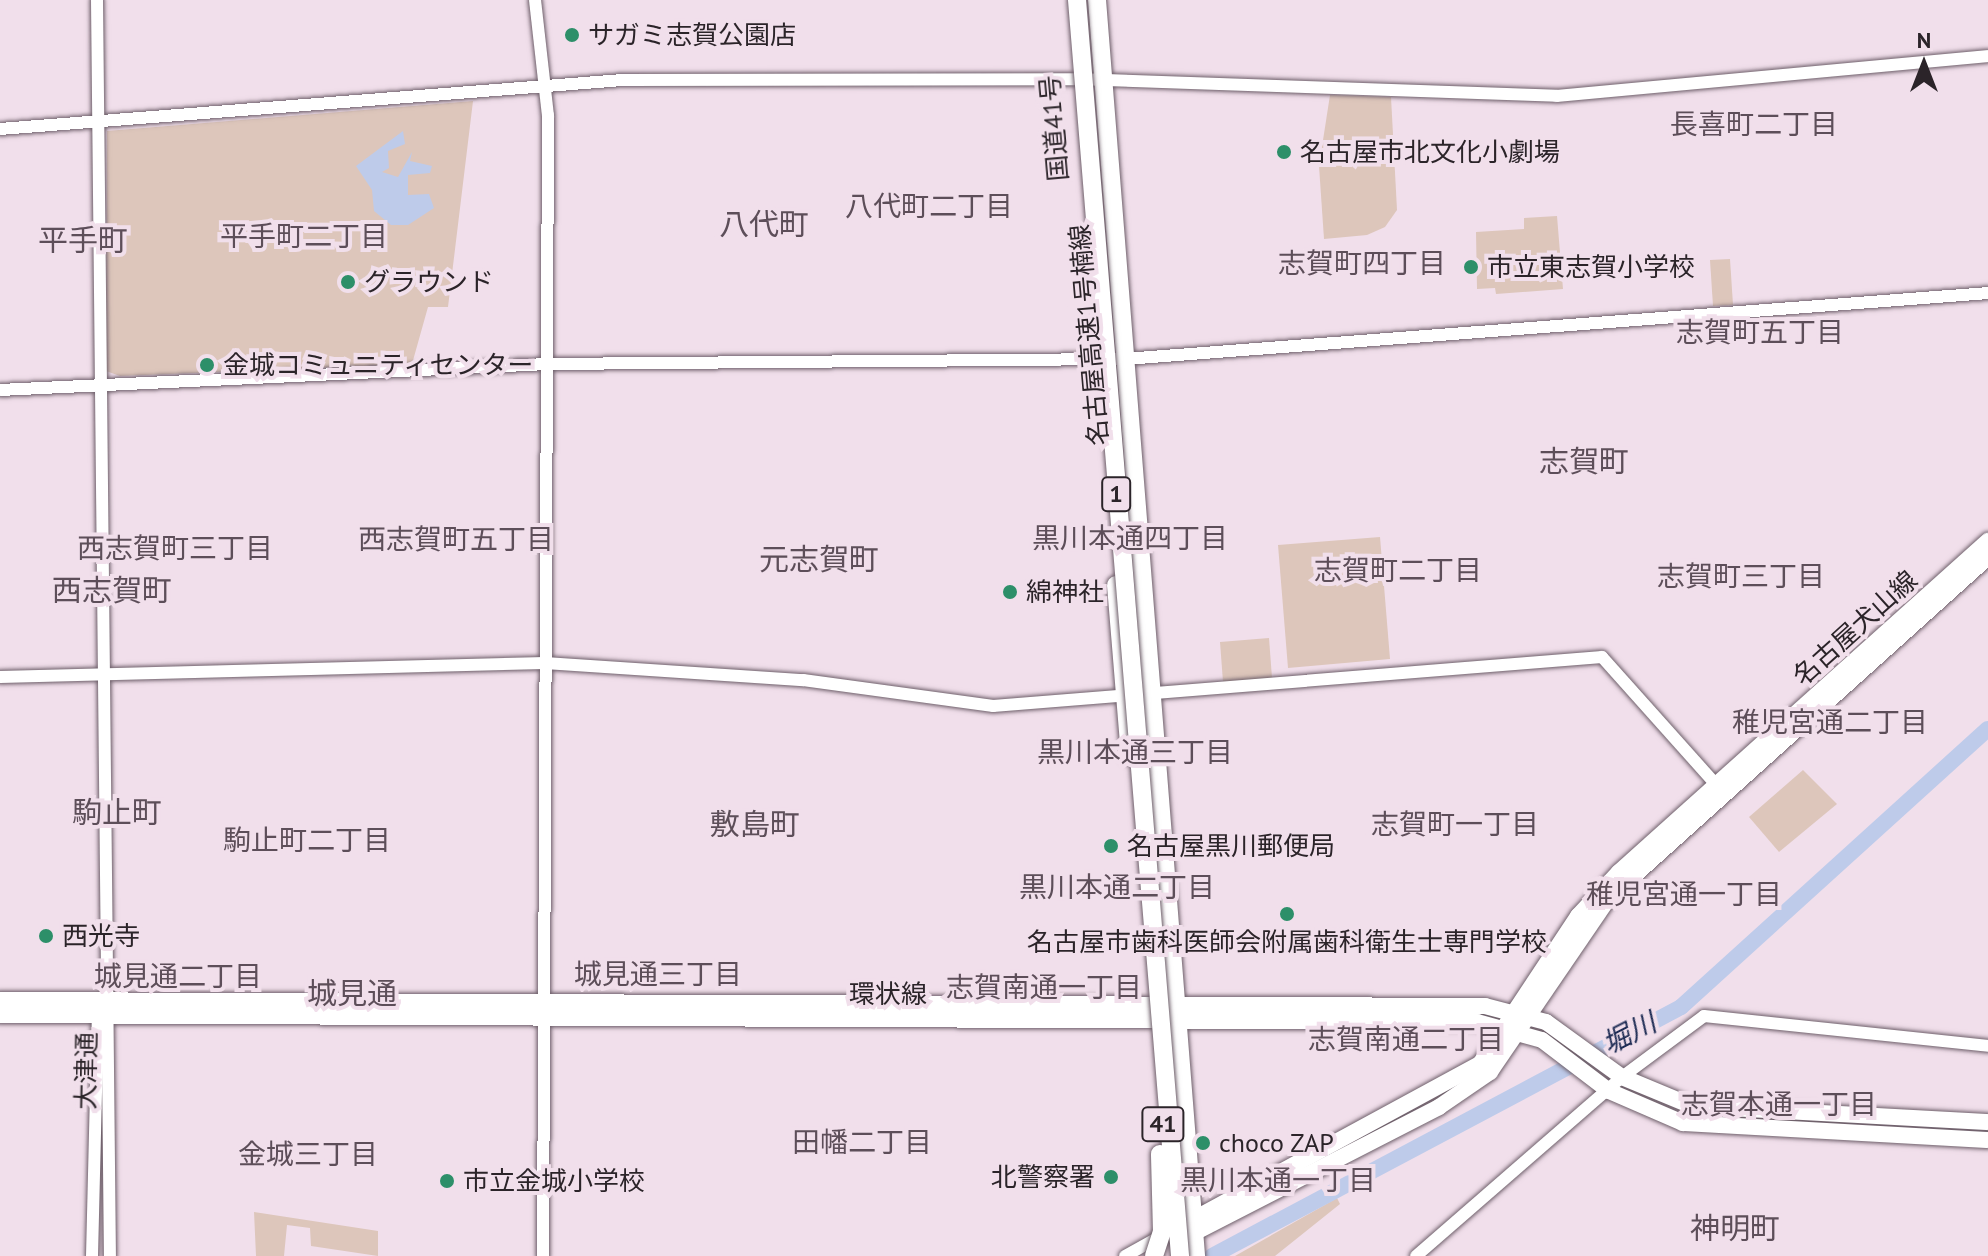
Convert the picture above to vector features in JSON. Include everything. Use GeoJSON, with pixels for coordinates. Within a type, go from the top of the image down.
{"type":"FeatureCollection","features":[{"type":"Feature","properties":{"kind":"highway","name":"国道41号"},"geometry":{"type":"LineString","coordinates":[[1071,0],[1125,697],[1141,871],[1153,925],[1182,1250]]}},
{"type":"Feature","properties":{"kind":"highway","name":"名古屋高速1号楠線"},"geometry":{"type":"LineString","coordinates":[[1077,0],[1158,998],[1180,1144],[1182,1250]]}},
{"type":"Feature","properties":{"kind":"highway","name":"名古屋高速1号楠線"},"geometry":{"type":"LineString","coordinates":[[1088,0],[1158,998]]}},
{"type":"Feature","properties":{"kind":"highway","name":"国道41号"},"geometry":{"type":"LineString","coordinates":[[1097,0],[1193,1227],[1182,1250]]}},
{"type":"Feature","properties":{"kind":"highway"},"geometry":{"type":"LineString","coordinates":[[1158,998],[1182,1250]]}},
{"type":"Feature","properties":{"kind":"highway"},"geometry":{"type":"LineString","coordinates":[[1152,1256],[1162,1232],[1158,998]]}},
{"type":"Feature","properties":{"kind":"main road","name":"名古屋犬山線"},"geometry":{"type":"LineString","coordinates":[[1720,789],[1988,541]]}},
{"type":"Feature","properties":{"kind":"main road","name":"名古屋犬山線"},"geometry":{"type":"LineString","coordinates":[[1182,1250],[1193,1227],[1439,1107],[1490,1072],[1521,1022],[1578,916],[1988,557]]}},
{"type":"Feature","properties":{"kind":"main road","name":"環状線"},"geometry":{"type":"LineString","coordinates":[[0,1015],[102,1010],[544,1009],[1158,998],[1178,1012],[1521,1022],[1666,1098],[1715,1110],[1988,1122]]}},
{"type":"Feature","properties":{"kind":"main road","name":"環状線"},"geometry":{"type":"LineString","coordinates":[[0,1000],[102,1010]]}},
{"type":"Feature","properties":{"kind":"main road","name":"環状線"},"geometry":{"type":"LineString","coordinates":[[1578,1054],[1587,1072],[1609,1091],[1658,1114],[1706,1127],[1988,1140]]}},
{"type":"Feature","properties":{"kind":"street"},"geometry":{"type":"LineString","coordinates":[[97,0],[95,124],[103,675],[102,1010]]}},
{"type":"Feature","properties":{"kind":"street"},"geometry":{"type":"LineString","coordinates":[[535,0],[547,84],[543,1256]]}},
{"type":"Feature","properties":{"kind":"street"},"geometry":{"type":"LineString","coordinates":[[0,129],[95,124],[547,84],[1076,79],[1557,96],[1988,56]]}},
{"type":"Feature","properties":{"kind":"street"},"geometry":{"type":"LineString","coordinates":[[0,390],[547,364],[1125,359],[1988,293]]}},
{"type":"Feature","properties":{"kind":"street"},"geometry":{"type":"LineString","coordinates":[[0,677],[545,663],[803,680],[993,706],[1150,696],[1602,657],[1720,789]]}},
{"type":"Feature","properties":{"kind":"street","name":"大津通"},"geometry":{"type":"LineString","coordinates":[[92,1256],[102,1010]]}},
{"type":"Feature","properties":{"kind":"street","name":"大津通"},"geometry":{"type":"LineString","coordinates":[[102,1010],[110,1256]]}},
{"type":"Feature","properties":{"kind":"street"},"geometry":{"type":"LineString","coordinates":[[1416,1256],[1622,1077],[1704,1016],[1988,1046]]}},
{"type":"Feature","properties":{"kind":"street"},"geometry":{"type":"LineString","coordinates":[[1125,1256],[1182,1250]]}},
{"type":"Feature","properties":{"kind":"street"},"geometry":{"type":"LineString","coordinates":[[1152,1256],[1182,1250]]}},
{"type":"Feature","properties":{"kind":"shaded area"},"geometry":{"type":"Polygon","coordinates":[[[1330,95],[1391,97],[1397,210],[1385,227],[1367,235],[1324,239],[1319,166],[1330,95]]]}},
{"type":"Feature","properties":{"kind":"shaded area"},"geometry":{"type":"Polygon","coordinates":[[[473,101],[448,307],[428,307],[412,364],[120,376],[106,371],[107,131],[473,101]]]}},
{"type":"Feature","properties":{"kind":"shaded area"},"geometry":{"type":"Polygon","coordinates":[[[1557,216],[1563,289],[1496,294],[1495,288],[1477,289],[1476,232],[1524,229],[1524,218],[1557,216]]]}},
{"type":"Feature","properties":{"kind":"shaded area"},"geometry":{"type":"Polygon","coordinates":[[[1730,259],[1733,305],[1713,306],[1710,260],[1730,259]]]}},
{"type":"Feature","properties":{"kind":"shaded area"},"geometry":{"type":"Polygon","coordinates":[[[1380,537],[1390,659],[1288,668],[1278,545],[1380,537]]]}},
{"type":"Feature","properties":{"kind":"shaded area"},"geometry":{"type":"Polygon","coordinates":[[[1269,638],[1272,678],[1223,682],[1220,642],[1269,638]]]}},
{"type":"Feature","properties":{"kind":"shaded area"},"geometry":{"type":"Polygon","coordinates":[[[1803,770],[1837,804],[1779,852],[1749,817],[1803,770]]]}},
{"type":"Feature","properties":{"kind":"shaded area"},"geometry":{"type":"Polygon","coordinates":[[[1337,1198],[1340,1204],[1275,1256],[1235,1256],[1337,1198]]]}},
{"type":"Feature","properties":{"kind":"shaded area"},"geometry":{"type":"Polygon","coordinates":[[[254,1212],[378,1231],[378,1256],[311,1246],[310,1228],[287,1225],[284,1256],[256,1256],[254,1212]]]}},
{"type":"Feature","properties":{"kind":"water"},"geometry":{"type":"Polygon","coordinates":[[[403,131],[405,144],[388,151],[389,168],[382,172],[398,177],[412,152],[410,161],[432,166],[430,173],[408,175],[408,195],[429,194],[434,208],[408,225],[391,225],[374,211],[372,190],[356,166],[403,131]]]}},
{"type":"Feature","properties":{"kind":"waterway","name":"堀川"},"geometry":{"type":"LineString","coordinates":[[1212,1256],[1681,1007],[1988,729]]}},
{"type":"Feature","properties":{"kind":"place","name":"サガミ志賀公園店"},"geometry":{"type":"Point","coordinates":[572,35]}},
{"type":"Feature","properties":{"kind":"place","name":"名古屋市北文化小劇場"},"geometry":{"type":"Point","coordinates":[1284,152]}},
{"type":"Feature","properties":{"kind":"place","name":"市立東志賀小学校"},"geometry":{"type":"Point","coordinates":[1471,267]}},
{"type":"Feature","properties":{"kind":"place","name":"グラウンド"},"geometry":{"type":"Point","coordinates":[348,282]}},
{"type":"Feature","properties":{"kind":"place","name":"金城コミュニティセンター"},"geometry":{"type":"Point","coordinates":[207,365]}},
{"type":"Feature","properties":{"kind":"place","name":"綿神社"},"geometry":{"type":"Point","coordinates":[1010,592]}},
{"type":"Feature","properties":{"kind":"place","name":"名古屋黒川郵便局"},"geometry":{"type":"Point","coordinates":[1111,846]}},
{"type":"Feature","properties":{"kind":"place","name":"名古屋市歯科医師会附属歯科衛生士専門学校"},"geometry":{"type":"Point","coordinates":[1287,914]}},
{"type":"Feature","properties":{"kind":"place","name":"西光寺"},"geometry":{"type":"Point","coordinates":[46,936]}},
{"type":"Feature","properties":{"kind":"place","name":"choco ZAP"},"geometry":{"type":"Point","coordinates":[1203,1143]}},
{"type":"Feature","properties":{"kind":"place","name":"北警察署"},"geometry":{"type":"Point","coordinates":[1111,1177]}},
{"type":"Feature","properties":{"kind":"place","name":"市立金城小学校"},"geometry":{"type":"Point","coordinates":[447,1181]}},
{"type":"Feature","properties":{"kind":"district","name":"長喜町二丁目"},"geometry":{"type":"Point","coordinates":[1754,124]}},
{"type":"Feature","properties":{"kind":"district","name":"八代町二丁目"},"geometry":{"type":"Point","coordinates":[929,206]}},
{"type":"Feature","properties":{"kind":"district","name":"八代町"},"geometry":{"type":"Point","coordinates":[764,224]}},
{"type":"Feature","properties":{"kind":"district","name":"平手町二丁目"},"geometry":{"type":"Point","coordinates":[304,236]}},
{"type":"Feature","properties":{"kind":"district","name":"平手町"},"geometry":{"type":"Point","coordinates":[83,240]}},
{"type":"Feature","properties":{"kind":"district","name":"志賀町四丁目"},"geometry":{"type":"Point","coordinates":[1362,263]}},
{"type":"Feature","properties":{"kind":"district","name":"志賀町五丁目"},"geometry":{"type":"Point","coordinates":[1760,332]}},
{"type":"Feature","properties":{"kind":"district","name":"志賀町"},"geometry":{"type":"Point","coordinates":[1584,461]}},
{"type":"Feature","properties":{"kind":"district","name":"黒川本通四丁目"},"geometry":{"type":"Point","coordinates":[1130,538]}},
{"type":"Feature","properties":{"kind":"district","name":"西志賀町五丁目"},"geometry":{"type":"Point","coordinates":[456,539]}},
{"type":"Feature","properties":{"kind":"district","name":"西志賀町三丁目"},"geometry":{"type":"Point","coordinates":[175,548]}},
{"type":"Feature","properties":{"kind":"district","name":"元志賀町"},"geometry":{"type":"Point","coordinates":[819,559]}},
{"type":"Feature","properties":{"kind":"district","name":"志賀町二丁目"},"geometry":{"type":"Point","coordinates":[1398,570]}},
{"type":"Feature","properties":{"kind":"district","name":"志賀町三丁目"},"geometry":{"type":"Point","coordinates":[1741,576]}},
{"type":"Feature","properties":{"kind":"district","name":"西志賀町"},"geometry":{"type":"Point","coordinates":[112,590]}},
{"type":"Feature","properties":{"kind":"district","name":"稚児宮通二丁目"},"geometry":{"type":"Point","coordinates":[1830,722]}},
{"type":"Feature","properties":{"kind":"district","name":"黒川本通三丁目"},"geometry":{"type":"Point","coordinates":[1135,752]}},
{"type":"Feature","properties":{"kind":"district","name":"駒止町"},"geometry":{"type":"Point","coordinates":[117,812]}},
{"type":"Feature","properties":{"kind":"district","name":"敷島町"},"geometry":{"type":"Point","coordinates":[755,824]}},
{"type":"Feature","properties":{"kind":"district","name":"志賀町一丁目"},"geometry":{"type":"Point","coordinates":[1455,824]}},
{"type":"Feature","properties":{"kind":"district","name":"駒止町二丁目"},"geometry":{"type":"Point","coordinates":[307,840]}},
{"type":"Feature","properties":{"kind":"district","name":"黒川本通二丁目"},"geometry":{"type":"Point","coordinates":[1117,887]}},
{"type":"Feature","properties":{"kind":"district","name":"稚児宮通一丁目"},"geometry":{"type":"Point","coordinates":[1684,894]}},
{"type":"Feature","properties":{"kind":"district","name":"城見通三丁目"},"geometry":{"type":"Point","coordinates":[658,974]}},
{"type":"Feature","properties":{"kind":"district","name":"城見通二丁目"},"geometry":{"type":"Point","coordinates":[178,976]}},
{"type":"Feature","properties":{"kind":"district","name":"志賀南通一丁目"},"geometry":{"type":"Point","coordinates":[1044,987]}},
{"type":"Feature","properties":{"kind":"district","name":"城見通"},"geometry":{"type":"Point","coordinates":[352,993]}},
{"type":"Feature","properties":{"kind":"district","name":"志賀南通二丁目"},"geometry":{"type":"Point","coordinates":[1406,1039]}},
{"type":"Feature","properties":{"kind":"district","name":"志賀本通一丁目"},"geometry":{"type":"Point","coordinates":[1779,1104]}},
{"type":"Feature","properties":{"kind":"district","name":"田幡二丁目"},"geometry":{"type":"Point","coordinates":[862,1142]}},
{"type":"Feature","properties":{"kind":"district","name":"金城三丁目"},"geometry":{"type":"Point","coordinates":[308,1154]}},
{"type":"Feature","properties":{"kind":"district","name":"黒川本通一丁目"},"geometry":{"type":"Point","coordinates":[1278,1180]}},
{"type":"Feature","properties":{"kind":"district","name":"神明町"},"geometry":{"type":"Point","coordinates":[1735,1228]}}]}
